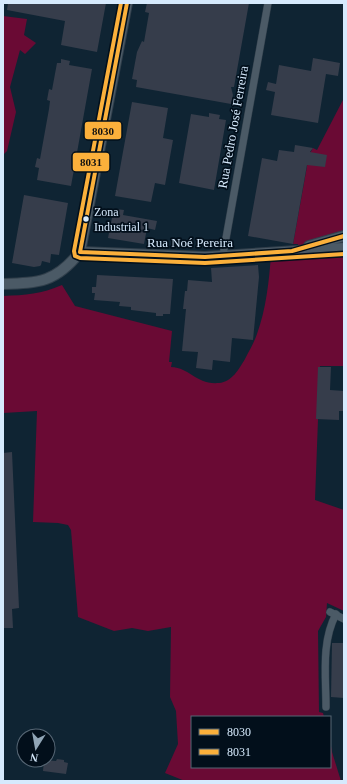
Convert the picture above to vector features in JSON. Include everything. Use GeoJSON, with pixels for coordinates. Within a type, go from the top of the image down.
{"type":"FeatureCollection","features":[{"type":"Feature","properties":{"kind":"street"},"geometry":{"type":"LineString","coordinates":[[3,284],[32,283],[52,277],[69,266],[80,252],[127,3]]}},
{"type":"Feature","properties":{"kind":"street","name":"Rua Pedro José Ferreira"},"geometry":{"type":"LineString","coordinates":[[223,256],[268,3]]}},
{"type":"Feature","properties":{"kind":"street","name":"Rua Noé Pereira"},"geometry":{"type":"LineString","coordinates":[[292,251],[344,236]]}},
{"type":"Feature","properties":{"kind":"street","name":"Rua Noé Pereira"},"geometry":{"type":"LineString","coordinates":[[80,252],[184,257],[344,248]]}},
{"type":"Feature","properties":{"kind":"street"},"geometry":{"type":"LineString","coordinates":[[326,707],[326,645],[333,613],[344,619]]}},
{"type":"Feature","properties":{"kind":"shaded area"},"geometry":{"type":"Polygon","coordinates":[[[3,16],[27,19],[24,35],[36,43],[25,54],[20,50],[10,87],[16,112],[7,151],[3,155],[3,16]]]}},
{"type":"Feature","properties":{"kind":"shaded area"},"geometry":{"type":"Polygon","coordinates":[[[344,98],[344,230],[336,255],[344,256],[344,366],[320,366],[315,500],[344,510],[344,611],[327,603],[326,617],[318,631],[319,712],[323,713],[324,716],[191,716],[191,768],[331,768],[331,746],[341,781],[185,781],[165,773],[178,744],[176,711],[170,697],[171,627],[148,631],[132,628],[114,631],[78,617],[71,530],[68,525],[33,522],[37,411],[3,413],[3,296],[33,294],[62,285],[75,306],[172,331],[169,362],[172,362],[171,367],[184,370],[199,379],[211,383],[224,382],[231,378],[240,367],[257,334],[267,295],[271,255],[296,255],[298,244],[293,244],[309,155],[313,148],[317,150],[344,98]]]}},
{"type":"Feature","properties":{"kind":"building"},"geometry":{"type":"Polygon","coordinates":[[[8,3],[106,3],[97,52],[61,45],[65,21],[7,10],[8,3]]]}},
{"type":"Feature","properties":{"kind":"building"},"geometry":{"type":"Polygon","coordinates":[[[147,3],[249,3],[234,87],[231,87],[233,95],[231,104],[136,87],[137,80],[132,79],[137,52],[142,41],[144,42],[149,13],[145,12],[147,3]]]}},
{"type":"Feature","properties":{"kind":"building"},"geometry":{"type":"Polygon","coordinates":[[[313,58],[340,63],[338,76],[326,74],[318,123],[271,115],[275,92],[266,90],[268,82],[276,84],[279,65],[311,71],[313,58]]]}},
{"type":"Feature","properties":{"kind":"building"},"geometry":{"type":"Polygon","coordinates":[[[61,59],[70,61],[69,65],[92,69],[71,186],[37,180],[39,168],[35,167],[37,158],[40,159],[49,109],[50,101],[47,100],[49,89],[52,90],[57,63],[61,63],[61,59]]]}},
{"type":"Feature","properties":{"kind":"building"},"geometry":{"type":"Polygon","coordinates":[[[132,102],[168,108],[163,138],[173,140],[165,185],[155,183],[151,202],[115,196],[132,102]]]}},
{"type":"Feature","properties":{"kind":"building"},"geometry":{"type":"Polygon","coordinates":[[[209,113],[220,115],[219,119],[226,120],[214,190],[179,183],[191,114],[209,117],[209,113]]]}},
{"type":"Feature","properties":{"kind":"building"},"geometry":{"type":"Polygon","coordinates":[[[295,145],[313,148],[310,152],[327,155],[325,167],[307,165],[293,244],[248,236],[262,158],[277,161],[279,150],[294,152],[295,145]]]}},
{"type":"Feature","properties":{"kind":"building"},"geometry":{"type":"Polygon","coordinates":[[[24,195],[68,203],[59,255],[51,254],[50,263],[42,261],[40,266],[34,267],[12,263],[24,195]]]}},
{"type":"Feature","properties":{"kind":"building"},"geometry":{"type":"Polygon","coordinates":[[[116,209],[124,210],[123,215],[157,221],[155,230],[147,228],[144,244],[108,238],[113,213],[115,213],[116,209]]]}},
{"type":"Feature","properties":{"kind":"building"},"geometry":{"type":"Polygon","coordinates":[[[258,265],[259,277],[253,340],[232,338],[230,362],[213,360],[212,370],[196,368],[198,352],[182,351],[186,309],[183,309],[188,280],[212,282],[211,268],[258,265]]]}},
{"type":"Feature","properties":{"kind":"building"},"geometry":{"type":"Polygon","coordinates":[[[97,275],[173,279],[170,314],[156,316],[156,313],[131,310],[131,307],[119,306],[120,302],[94,300],[95,293],[92,293],[92,287],[96,287],[97,275]]]}},
{"type":"Feature","properties":{"kind":"building"},"geometry":{"type":"Polygon","coordinates":[[[318,367],[331,367],[330,390],[344,391],[344,411],[339,411],[339,420],[316,419],[318,367]]]}},
{"type":"Feature","properties":{"kind":"building"},"geometry":{"type":"Polygon","coordinates":[[[12,452],[19,608],[12,609],[13,628],[3,628],[3,453],[12,452]]]}},
{"type":"Feature","properties":{"kind":"building"},"geometry":{"type":"Polygon","coordinates":[[[332,643],[344,643],[344,698],[331,697],[332,643]]]}},
{"type":"Feature","properties":{"kind":"building"},"geometry":{"type":"Polygon","coordinates":[[[57,759],[64,760],[64,762],[68,763],[66,774],[43,771],[43,768],[56,768],[57,759]]]}},
{"type":"Feature","properties":{"kind":"transit line","name":"8031"},"geometry":{"type":"LineString","coordinates":[[121,3],[74,251],[75,256],[80,258],[205,263],[344,254]]}},
{"type":"Feature","properties":{"kind":"transit line","name":"8030"},"geometry":{"type":"LineString","coordinates":[[127,3],[80,252],[205,257],[292,251],[344,236]]}},
{"type":"Feature","properties":{"kind":"place","name":"Zona Industrial 1"},"geometry":{"type":"Point","coordinates":[86,219]}}]}
